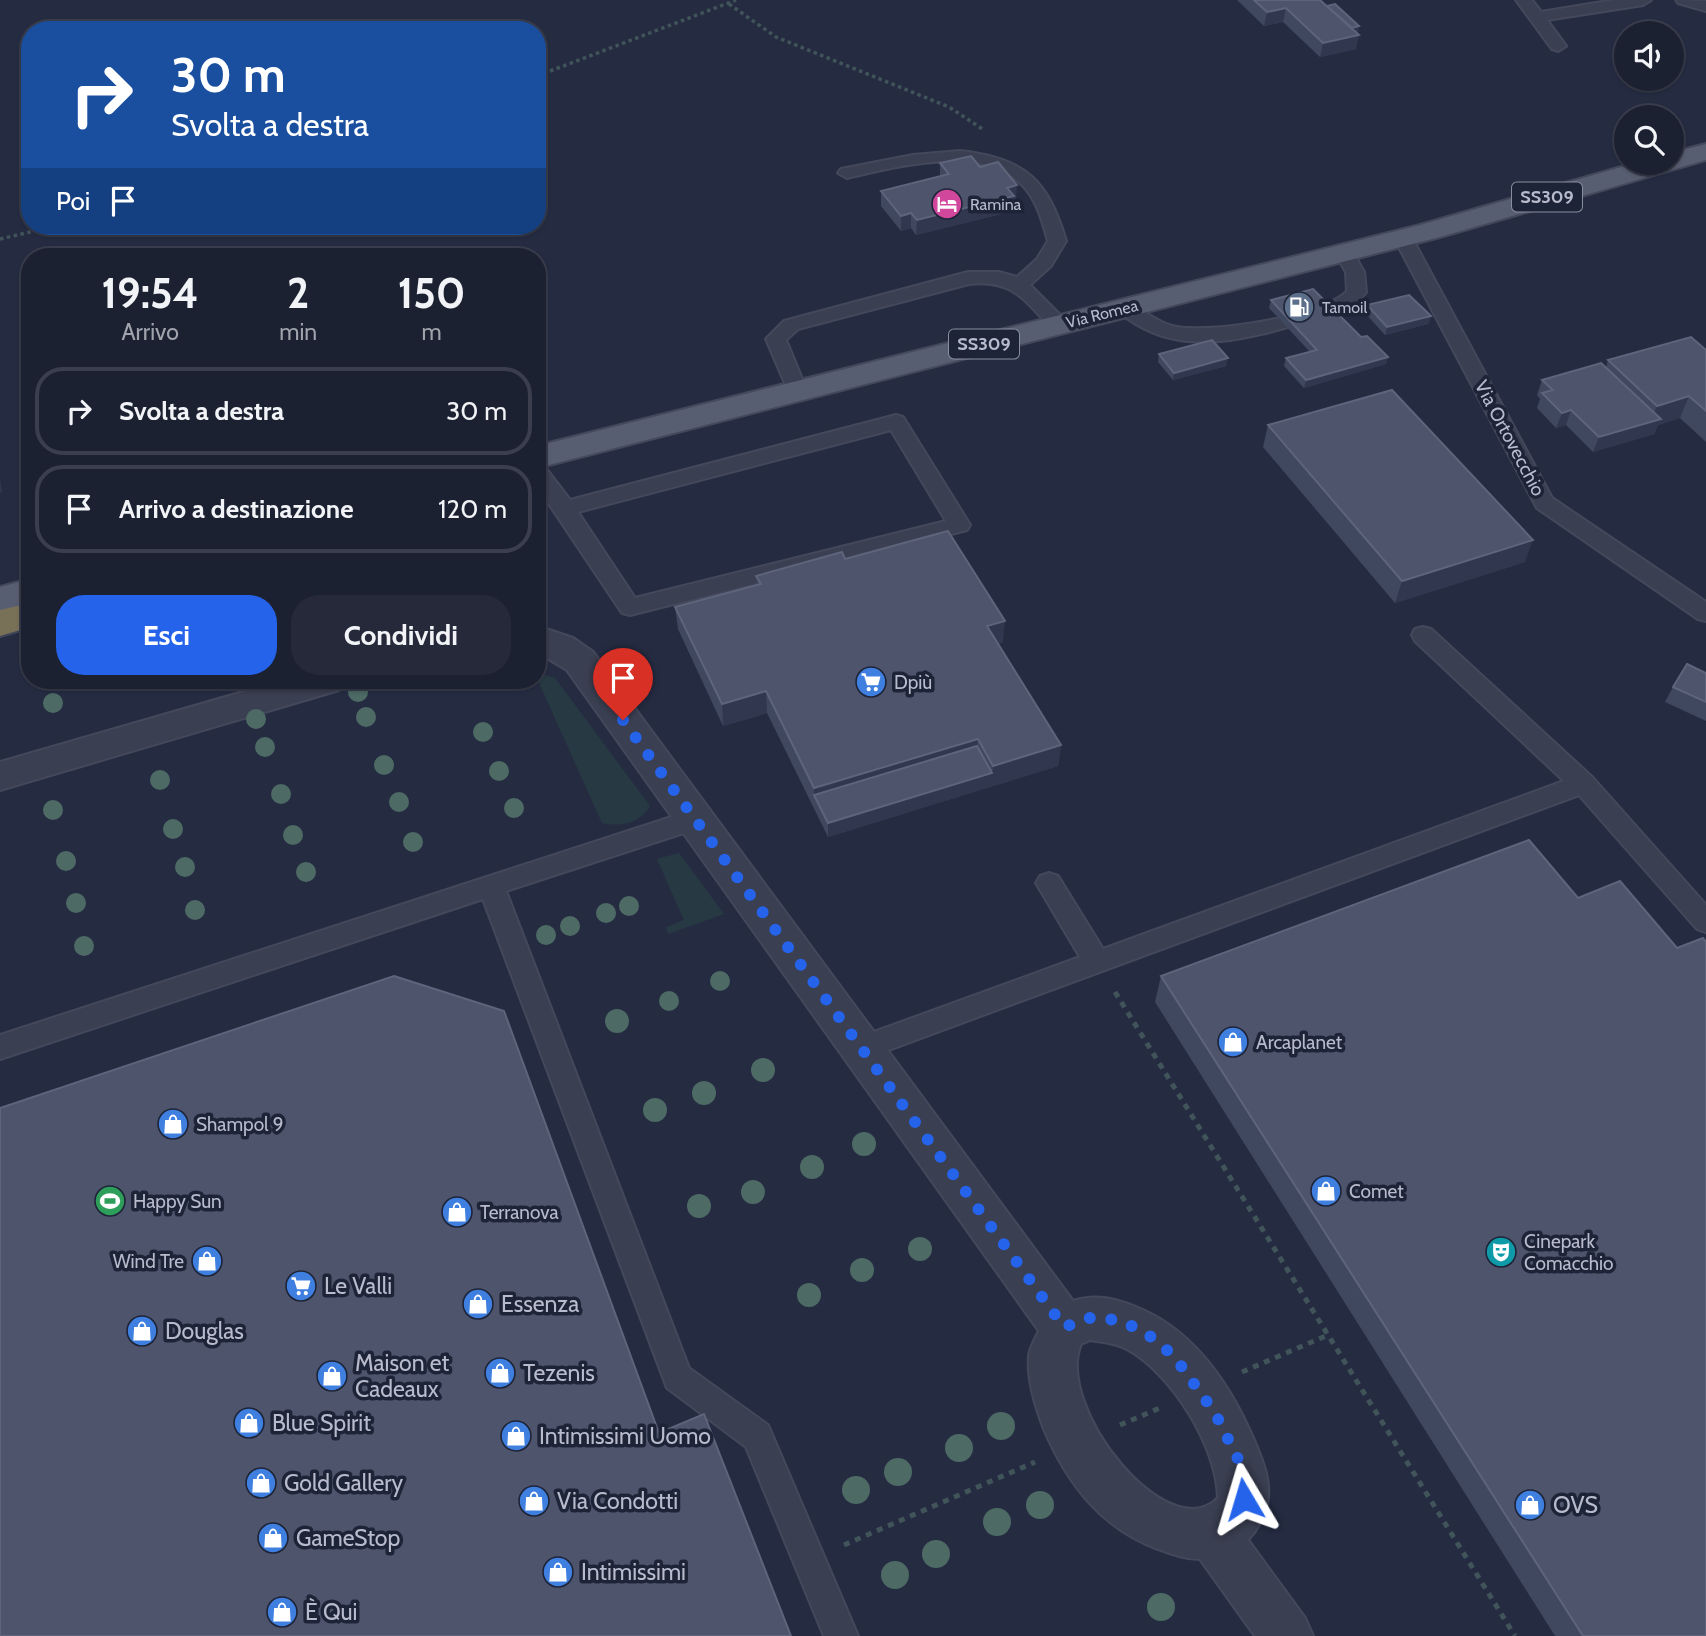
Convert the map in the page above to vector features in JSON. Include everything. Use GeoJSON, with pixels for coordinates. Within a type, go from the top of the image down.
{"type":"FeatureCollection","features":[{"type":"Feature","properties":{"kind":"highway"},"geometry":{"type":"LineString","coordinates":[[0,623],[21,617]]}},
{"type":"Feature","properties":{"kind":"main road"},"geometry":{"type":"LineString","coordinates":[[1684,158],[1706,152]]}},
{"type":"Feature","properties":{"kind":"main road","name":"Via Romea"},"geometry":{"type":"LineString","coordinates":[[546,455],[1403,238],[1622,175]]}},
{"type":"Feature","properties":{"kind":"main road"},"geometry":{"type":"LineString","coordinates":[[0,600],[21,594]]}},
{"type":"Feature","properties":{"kind":"street"},"geometry":{"type":"LineString","coordinates":[[546,642],[560,647],[580,661],[1064,1327]]}},
{"type":"Feature","properties":{"kind":"street"},"geometry":{"type":"LineString","coordinates":[[0,776],[299,689]]}},
{"type":"Feature","properties":{"kind":"street"},"geometry":{"type":"LineString","coordinates":[[1090,1318],[1118,1320],[1145,1332],[1174,1356],[1215,1413],[1239,1461],[1244,1499],[1235,1520],[1213,1535],[1178,1531],[1126,1504],[1097,1476],[1076,1445],[1055,1388],[1053,1354],[1064,1327],[1090,1318]]}},
{"type":"Feature","properties":{"kind":"street"},"geometry":{"type":"LineString","coordinates":[[1213,1535],[1287,1636]]}},
{"type":"Feature","properties":{"kind":"lane"},"geometry":{"type":"LineString","coordinates":[[1524,0],[1558,46]]}},
{"type":"Feature","properties":{"kind":"lane"},"geometry":{"type":"LineString","coordinates":[[1537,17],[1643,0]]}},
{"type":"Feature","properties":{"kind":"lane"},"geometry":{"type":"LineString","coordinates":[[1684,0],[1706,6]]}},
{"type":"Feature","properties":{"kind":"lane"},"geometry":{"type":"LineString","coordinates":[[847,173],[945,156],[988,159],[1023,175],[1049,210],[1057,241],[1044,262],[1020,284]]}},
{"type":"Feature","properties":{"kind":"lane","name":"Via Ortovecchio"},"geometry":{"type":"LineString","coordinates":[[1403,238],[1544,503],[1706,613]]}},
{"type":"Feature","properties":{"kind":"lane"},"geometry":{"type":"LineString","coordinates":[[1124,308],[1164,331],[1189,337],[1226,336],[1346,304],[1357,292],[1355,272],[1345,253]]}},
{"type":"Feature","properties":{"kind":"lane"},"geometry":{"type":"LineString","coordinates":[[797,391],[776,339],[791,326],[968,278],[990,275],[1020,284],[1059,325]]}},
{"type":"Feature","properties":{"kind":"lane"},"geometry":{"type":"LineString","coordinates":[[546,483],[630,607],[959,525],[896,422],[565,508]]}},
{"type":"Feature","properties":{"kind":"lane"},"geometry":{"type":"LineString","coordinates":[[1423,635],[1583,784],[1706,922]]}},
{"type":"Feature","properties":{"kind":"lane"},"geometry":{"type":"LineString","coordinates":[[862,1048],[1583,784]]}},
{"type":"Feature","properties":{"kind":"lane"},"geometry":{"type":"LineString","coordinates":[[0,1047],[695,819]]}},
{"type":"Feature","properties":{"kind":"lane"},"geometry":{"type":"LineString","coordinates":[[1049,883],[1097,962]]}},
{"type":"Feature","properties":{"kind":"lane"},"geometry":{"type":"LineString","coordinates":[[491,886],[678,1378],[757,1436],[841,1636]]}},
{"type":"Feature","properties":{"kind":"path"},"geometry":{"type":"LineString","coordinates":[[546,73],[736,0]]}},
{"type":"Feature","properties":{"kind":"path"},"geometry":{"type":"LineString","coordinates":[[729,4],[776,37],[949,107],[979,124],[993,141],[988,159]]}},
{"type":"Feature","properties":{"kind":"path"},"geometry":{"type":"LineString","coordinates":[[0,239],[21,234]]}},
{"type":"Feature","properties":{"kind":"path"},"geometry":{"type":"LineString","coordinates":[[1097,962],[1515,1636]]}},
{"type":"Feature","properties":{"kind":"shaded area"},"geometry":{"type":"Polygon","coordinates":[[[546,676],[555,678],[650,806],[641,817],[629,823],[602,823],[542,689],[546,689],[546,676]]]}},
{"type":"Feature","properties":{"kind":"shaded area"},"geometry":{"type":"Polygon","coordinates":[[[679,853],[724,914],[668,934],[666,927],[684,920],[657,859],[679,853]]]}},
{"type":"Feature","properties":{"kind":"building"},"geometry":{"type":"Polygon","coordinates":[[[1254,0],[1320,0],[1359,35],[1323,43],[1286,8],[1267,12],[1254,0]]]}},
{"type":"Feature","properties":{"kind":"building"},"geometry":{"type":"Polygon","coordinates":[[[1335,4],[1359,26],[1352,28],[1327,6],[1335,4]]]}},
{"type":"Feature","properties":{"kind":"building","name":"Ramina"},"geometry":{"type":"Polygon","coordinates":[[[971,156],[980,167],[998,162],[1017,185],[1007,188],[1014,196],[917,220],[911,213],[901,216],[881,191],[949,174],[940,163],[971,156]]]}},
{"type":"Feature","properties":{"kind":"building"},"geometry":{"type":"Polygon","coordinates":[[[1313,289],[1361,337],[1367,336],[1388,357],[1306,380],[1286,358],[1317,350],[1271,300],[1313,289]]]}},
{"type":"Feature","properties":{"kind":"building"},"geometry":{"type":"Polygon","coordinates":[[[1409,295],[1431,316],[1387,327],[1367,305],[1409,295]]]}},
{"type":"Feature","properties":{"kind":"building"},"geometry":{"type":"Polygon","coordinates":[[[1691,337],[1706,350],[1706,411],[1689,396],[1657,406],[1608,360],[1691,337]]]}},
{"type":"Feature","properties":{"kind":"building"},"geometry":{"type":"Polygon","coordinates":[[[1212,340],[1228,358],[1174,373],[1159,354],[1212,340]]]}},
{"type":"Feature","properties":{"kind":"building"},"geometry":{"type":"Polygon","coordinates":[[[1601,363],[1661,419],[1599,437],[1571,410],[1562,413],[1542,393],[1553,390],[1542,380],[1601,363]]]}},
{"type":"Feature","properties":{"kind":"building"},"geometry":{"type":"Polygon","coordinates":[[[1392,390],[1533,540],[1402,581],[1268,425],[1392,390]]]}},
{"type":"Feature","properties":{"kind":"building"},"geometry":{"type":"Polygon","coordinates":[[[948,531],[1005,621],[987,626],[1061,745],[993,766],[978,739],[814,788],[766,691],[722,704],[675,607],[761,584],[756,576],[842,552],[845,559],[948,531]]]}},
{"type":"Feature","properties":{"kind":"building"},"geometry":{"type":"Polygon","coordinates":[[[1687,664],[1706,673],[1706,702],[1673,687],[1687,664]]]}},
{"type":"Feature","properties":{"kind":"building"},"geometry":{"type":"Polygon","coordinates":[[[977,746],[992,773],[828,823],[814,795],[977,746]]]}},
{"type":"Feature","properties":{"kind":"building"},"geometry":{"type":"Polygon","coordinates":[[[1529,840],[1578,898],[1620,881],[1677,948],[1703,938],[1706,942],[1706,1636],[1583,1636],[1161,976],[1529,840]]]}},
{"type":"Feature","properties":{"kind":"building","name":"Le Valli"},"geometry":{"type":"Polygon","coordinates":[[[394,976],[504,1011],[659,1433],[704,1414],[791,1636],[0,1636],[0,1108],[394,976]]]}},
{"type":"Feature","properties":{"kind":"place","name":"Ramina"},"geometry":{"type":"Point","coordinates":[947,204]}},
{"type":"Feature","properties":{"kind":"place","name":"Tamoil"},"geometry":{"type":"Point","coordinates":[1299,307]}},
{"type":"Feature","properties":{"kind":"place","name":"Dpiù"},"geometry":{"type":"Point","coordinates":[871,682]}},
{"type":"Feature","properties":{"kind":"place","name":"Arcaplanet"},"geometry":{"type":"Point","coordinates":[1233,1042]}},
{"type":"Feature","properties":{"kind":"place","name":"Shampol 9"},"geometry":{"type":"Point","coordinates":[173,1124]}},
{"type":"Feature","properties":{"kind":"place","name":"Comet"},"geometry":{"type":"Point","coordinates":[1326,1191]}},
{"type":"Feature","properties":{"kind":"place","name":"Happy Sun"},"geometry":{"type":"Point","coordinates":[110,1201]}},
{"type":"Feature","properties":{"kind":"place","name":"Terranova"},"geometry":{"type":"Point","coordinates":[457,1212]}},
{"type":"Feature","properties":{"kind":"place","name":"Cinepark Comacchio"},"geometry":{"type":"Point","coordinates":[1501,1252]}},
{"type":"Feature","properties":{"kind":"place","name":"Wind Tre"},"geometry":{"type":"Point","coordinates":[207,1261]}},
{"type":"Feature","properties":{"kind":"place","name":"Le Valli"},"geometry":{"type":"Point","coordinates":[301,1286]}},
{"type":"Feature","properties":{"kind":"place","name":"Essenza"},"geometry":{"type":"Point","coordinates":[478,1304]}},
{"type":"Feature","properties":{"kind":"place","name":"Douglas"},"geometry":{"type":"Point","coordinates":[142,1331]}},
{"type":"Feature","properties":{"kind":"place","name":"Tezenis"},"geometry":{"type":"Point","coordinates":[500,1373]}},
{"type":"Feature","properties":{"kind":"place","name":"Maison et Cadeaux"},"geometry":{"type":"Point","coordinates":[332,1376]}},
{"type":"Feature","properties":{"kind":"place","name":"Blue Spirit"},"geometry":{"type":"Point","coordinates":[249,1423]}},
{"type":"Feature","properties":{"kind":"place","name":"Intimissimi Uomo"},"geometry":{"type":"Point","coordinates":[516,1436]}},
{"type":"Feature","properties":{"kind":"place","name":"Gold Gallery"},"geometry":{"type":"Point","coordinates":[261,1483]}},
{"type":"Feature","properties":{"kind":"place","name":"Via Condotti"},"geometry":{"type":"Point","coordinates":[534,1501]}},
{"type":"Feature","properties":{"kind":"place","name":"OVS"},"geometry":{"type":"Point","coordinates":[1530,1505]}},
{"type":"Feature","properties":{"kind":"place","name":"GameStop"},"geometry":{"type":"Point","coordinates":[273,1538]}},
{"type":"Feature","properties":{"kind":"place","name":"Intimissimi"},"geometry":{"type":"Point","coordinates":[558,1572]}},
{"type":"Feature","properties":{"kind":"place","name":"È Qui"},"geometry":{"type":"Point","coordinates":[282,1612]}},
{"type":"Feature","properties":{"kind":"route"},"geometry":{"type":"LineString","coordinates":[[623,720],[1064,1327],[1090,1318],[1118,1320],[1145,1332],[1174,1356],[1215,1413],[1239,1461],[1244,1499]]}}]}
